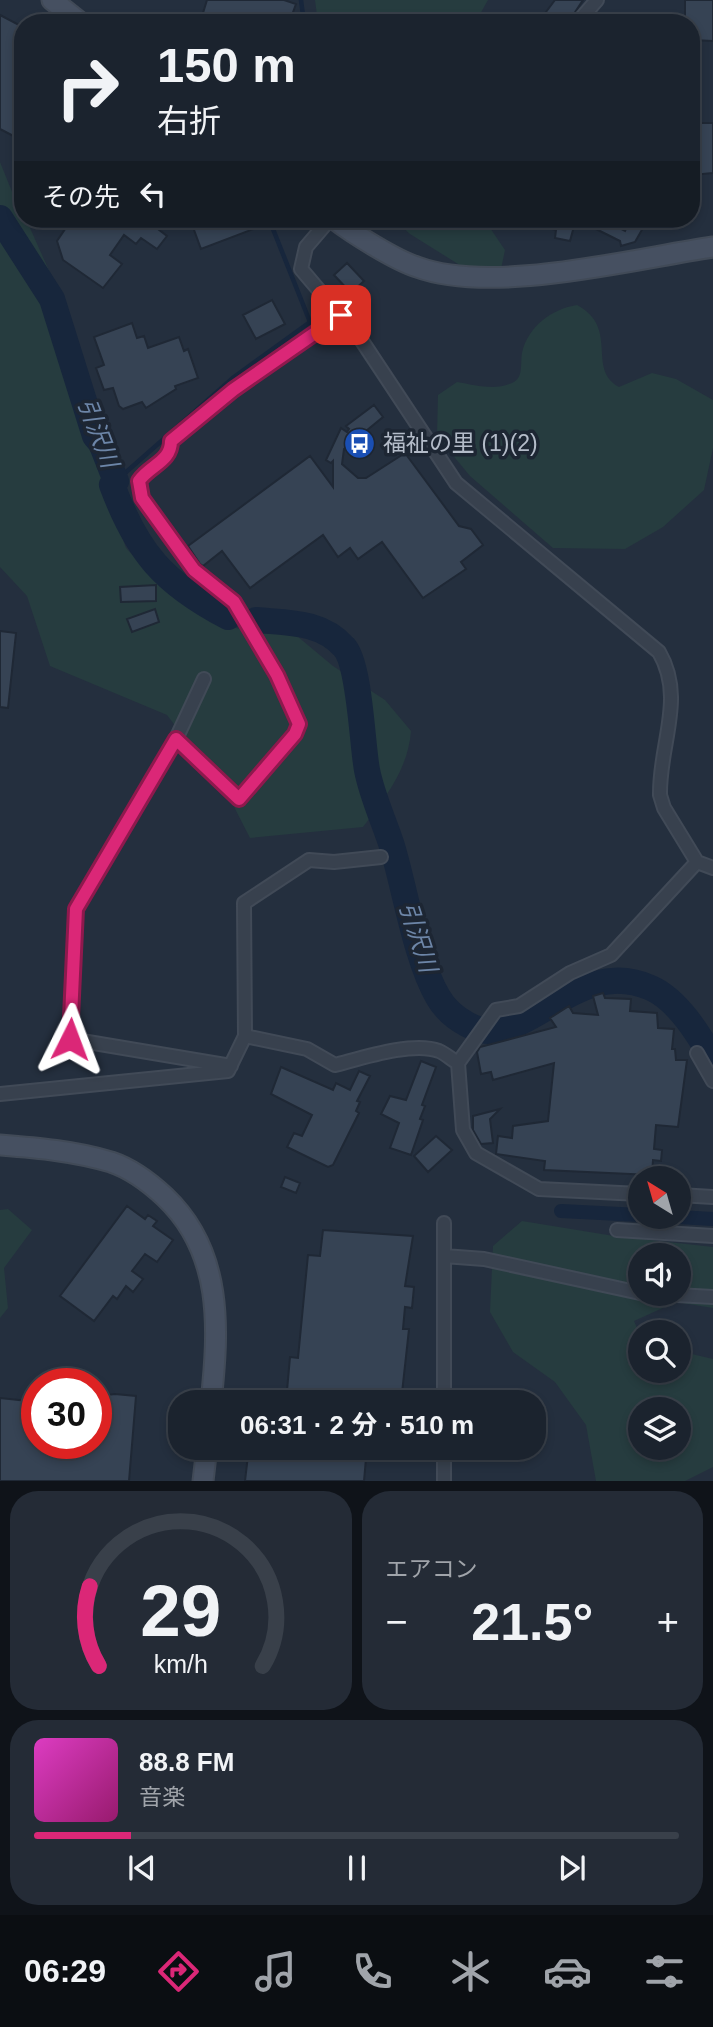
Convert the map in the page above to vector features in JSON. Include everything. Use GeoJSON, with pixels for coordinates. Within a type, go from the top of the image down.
{"type":"FeatureCollection","features":[{"type":"Feature","properties":{"kind":"main road"},"geometry":{"type":"LineString","coordinates":[[52,0],[70,14]]}},
{"type":"Feature","properties":{"kind":"main road"},"geometry":{"type":"LineString","coordinates":[[348,228],[416,267],[470,277],[530,276],[713,247]]}},
{"type":"Feature","properties":{"kind":"main road"},"geometry":{"type":"LineString","coordinates":[[0,1145],[62,1150],[114,1163],[148,1181],[176,1208],[198,1241],[210,1271],[215,1299],[216,1348],[212,1390]]}},
{"type":"Feature","properties":{"kind":"main road"},"geometry":{"type":"LineString","coordinates":[[203,1481],[205,1460]]}},
{"type":"Feature","properties":{"kind":"street"},"geometry":{"type":"LineString","coordinates":[[585,14],[597,0]]}},
{"type":"Feature","properties":{"kind":"street"},"geometry":{"type":"LineString","coordinates":[[324,228],[306,247],[301,269],[341,315],[456,483],[659,652],[670,670],[673,689],[660,795],[664,808],[697,862],[713,867]]}},
{"type":"Feature","properties":{"kind":"street"},"geometry":{"type":"LineString","coordinates":[[176,739],[239,799],[295,734],[299,724],[277,675],[234,602],[194,570],[142,498],[139,481],[165,459],[171,450],[171,441],[196,419],[341,315]]}},
{"type":"Feature","properties":{"kind":"street"},"geometry":{"type":"LineString","coordinates":[[204,679],[176,739],[76,909],[70,1039],[231,1066]]}},
{"type":"Feature","properties":{"kind":"street"},"geometry":{"type":"LineString","coordinates":[[0,1094],[228,1071],[245,1037],[244,903],[309,860],[334,862],[382,857]]}},
{"type":"Feature","properties":{"kind":"street"},"geometry":{"type":"LineString","coordinates":[[628,1193],[538,1189],[476,1153],[463,1130],[458,1063],[496,1010],[519,1006],[570,974],[611,955],[697,862]]}},
{"type":"Feature","properties":{"kind":"street"},"geometry":{"type":"LineString","coordinates":[[245,1037],[307,1049],[335,1065],[374,1055],[418,1049],[438,1051],[458,1063]]}},
{"type":"Feature","properties":{"kind":"street"},"geometry":{"type":"LineString","coordinates":[[696,1053],[713,1081]]}},
{"type":"Feature","properties":{"kind":"street"},"geometry":{"type":"LineString","coordinates":[[691,1196],[713,1197]]}},
{"type":"Feature","properties":{"kind":"street"},"geometry":{"type":"LineString","coordinates":[[443,1223],[444,1390]]}},
{"type":"Feature","properties":{"kind":"street"},"geometry":{"type":"LineString","coordinates":[[617,1230],[713,1236]]}},
{"type":"Feature","properties":{"kind":"street"},"geometry":{"type":"LineString","coordinates":[[444,1256],[484,1259],[628,1290]]}},
{"type":"Feature","properties":{"kind":"street"},"geometry":{"type":"LineString","coordinates":[[691,1296],[713,1297]]}},
{"type":"Feature","properties":{"kind":"street"},"geometry":{"type":"LineString","coordinates":[[444,1460],[444,1481]]}},
{"type":"Feature","properties":{"kind":"green space"},"geometry":{"type":"Polygon","coordinates":[[[315,0],[488,0],[480,14],[317,14],[315,0]]]}},
{"type":"Feature","properties":{"kind":"green space"},"geometry":{"type":"Polygon","coordinates":[[[0,162],[14,197],[14,228],[30,228],[55,284],[87,439],[126,548],[169,594],[228,627],[297,636],[333,666],[385,700],[411,731],[401,770],[363,827],[250,838],[229,797],[167,715],[50,666],[27,596],[0,567],[0,162]]]}},
{"type":"Feature","properties":{"kind":"green space"},"geometry":{"type":"Polygon","coordinates":[[[404,228],[490,228],[505,250],[501,269],[482,279],[404,228]]]}},
{"type":"Feature","properties":{"kind":"green space"},"geometry":{"type":"Polygon","coordinates":[[[577,305],[590,314],[597,325],[605,370],[609,379],[619,387],[652,373],[676,379],[713,400],[713,448],[704,490],[663,527],[625,549],[553,548],[470,476],[437,436],[438,395],[457,382],[492,387],[516,381],[520,374],[525,343],[535,327],[559,310],[577,305]]]}},
{"type":"Feature","properties":{"kind":"green space"},"geometry":{"type":"Polygon","coordinates":[[[8,1209],[32,1230],[4,1268],[8,1308],[0,1318],[0,1210],[8,1209]]]}},
{"type":"Feature","properties":{"kind":"green space"},"geometry":{"type":"Polygon","coordinates":[[[522,1221],[677,1243],[628,1243],[628,1306],[667,1306],[636,1320],[628,1320],[628,1383],[691,1383],[691,1354],[713,1359],[713,1467],[685,1481],[596,1481],[586,1425],[555,1382],[513,1352],[490,1312],[493,1246],[522,1221]]]}},
{"type":"Feature","properties":{"kind":"green space"},"geometry":{"type":"Polygon","coordinates":[[[691,1245],[713,1247],[713,1308],[691,1304],[691,1245]]]}},
{"type":"Feature","properties":{"kind":"building"},"geometry":{"type":"Polygon","coordinates":[[[207,0],[284,0],[296,4],[292,14],[203,13],[207,0]]]}},
{"type":"Feature","properties":{"kind":"building"},"geometry":{"type":"Polygon","coordinates":[[[555,0],[583,0],[574,14],[544,14],[555,0]]]}},
{"type":"Feature","properties":{"kind":"building"},"geometry":{"type":"Polygon","coordinates":[[[685,0],[713,0],[713,41],[700,40],[700,14],[685,14],[685,0]]]}},
{"type":"Feature","properties":{"kind":"building"},"geometry":{"type":"Polygon","coordinates":[[[0,15],[14,22],[14,136],[0,129],[0,15]]]}},
{"type":"Feature","properties":{"kind":"building"},"geometry":{"type":"Polygon","coordinates":[[[700,123],[713,123],[713,173],[700,174],[700,123]]]}},
{"type":"Feature","properties":{"kind":"building"},"geometry":{"type":"Polygon","coordinates":[[[66,228],[157,228],[167,236],[157,249],[141,238],[136,244],[124,235],[110,255],[122,264],[103,288],[63,260],[57,241],[66,228]]]}},
{"type":"Feature","properties":{"kind":"building"},"geometry":{"type":"Polygon","coordinates":[[[193,228],[256,228],[201,249],[193,228]]]}},
{"type":"Feature","properties":{"kind":"building"},"geometry":{"type":"Polygon","coordinates":[[[549,228],[574,228],[570,241],[555,238],[556,230],[549,228]]]}},
{"type":"Feature","properties":{"kind":"building"},"geometry":{"type":"Polygon","coordinates":[[[594,228],[619,228],[625,231],[626,228],[643,228],[635,242],[621,246],[620,241],[594,228]]]}},
{"type":"Feature","properties":{"kind":"building"},"geometry":{"type":"Polygon","coordinates":[[[347,263],[364,281],[351,293],[334,275],[347,263]]]}},
{"type":"Feature","properties":{"kind":"building"},"geometry":{"type":"Polygon","coordinates":[[[272,300],[285,324],[256,339],[243,315],[272,300]]]}},
{"type":"Feature","properties":{"kind":"building"},"geometry":{"type":"Polygon","coordinates":[[[132,323],[137,338],[144,336],[148,348],[179,337],[184,351],[188,349],[198,378],[175,386],[176,389],[146,408],[142,402],[123,409],[119,406],[113,388],[104,390],[96,368],[104,365],[94,337],[132,323]]]}},
{"type":"Feature","properties":{"kind":"building"},"geometry":{"type":"Polygon","coordinates":[[[374,405],[383,417],[344,449],[342,464],[358,478],[366,478],[405,453],[459,526],[471,529],[483,545],[461,562],[466,569],[423,598],[382,542],[358,559],[350,548],[338,557],[323,535],[250,588],[222,551],[203,566],[200,564],[188,546],[310,456],[333,487],[333,461],[331,463],[326,460],[341,428],[347,432],[349,429],[346,426],[374,405]]]}},
{"type":"Feature","properties":{"kind":"building"},"geometry":{"type":"Polygon","coordinates":[[[156,585],[156,601],[121,602],[120,587],[156,585]]]}},
{"type":"Feature","properties":{"kind":"building"},"geometry":{"type":"Polygon","coordinates":[[[155,609],[159,622],[132,632],[127,619],[155,609]]]}},
{"type":"Feature","properties":{"kind":"building"},"geometry":{"type":"Polygon","coordinates":[[[0,631],[16,633],[8,708],[0,707],[0,631]]]}},
{"type":"Feature","properties":{"kind":"building"},"geometry":{"type":"Polygon","coordinates":[[[603,993],[605,998],[631,999],[630,1011],[657,1013],[658,1028],[674,1029],[672,1049],[675,1049],[676,1060],[687,1060],[678,1127],[656,1125],[654,1149],[662,1150],[661,1161],[653,1160],[653,1166],[628,1166],[628,1174],[544,1170],[545,1161],[496,1154],[498,1136],[512,1138],[513,1126],[548,1121],[554,1063],[493,1080],[491,1072],[481,1074],[477,1052],[480,1047],[556,1027],[550,1018],[569,1006],[573,1013],[598,1015],[593,996],[603,993]]]}},
{"type":"Feature","properties":{"kind":"building"},"geometry":{"type":"Polygon","coordinates":[[[421,1061],[436,1067],[422,1105],[425,1106],[420,1119],[423,1120],[411,1155],[390,1148],[399,1123],[381,1114],[390,1096],[406,1100],[421,1061]]]}},
{"type":"Feature","properties":{"kind":"building"},"geometry":{"type":"Polygon","coordinates":[[[281,1067],[333,1090],[336,1083],[350,1090],[359,1071],[370,1076],[357,1101],[360,1102],[356,1111],[359,1113],[333,1165],[328,1167],[287,1147],[294,1133],[302,1136],[312,1115],[271,1094],[281,1067]]]}},
{"type":"Feature","properties":{"kind":"building"},"geometry":{"type":"Polygon","coordinates":[[[500,1109],[490,1119],[493,1143],[481,1144],[473,1130],[473,1116],[500,1109]]]}},
{"type":"Feature","properties":{"kind":"building"},"geometry":{"type":"Polygon","coordinates":[[[436,1136],[452,1150],[428,1172],[414,1156],[436,1136]]]}},
{"type":"Feature","properties":{"kind":"building"},"geometry":{"type":"Polygon","coordinates":[[[285,1177],[300,1183],[296,1193],[281,1187],[285,1177]]]}},
{"type":"Feature","properties":{"kind":"building"},"geometry":{"type":"Polygon","coordinates":[[[127,1206],[145,1219],[148,1215],[157,1221],[153,1226],[173,1240],[157,1262],[145,1254],[132,1271],[143,1279],[133,1292],[126,1286],[117,1299],[113,1296],[94,1321],[60,1296],[127,1206]]]}},
{"type":"Feature","properties":{"kind":"building"},"geometry":{"type":"Polygon","coordinates":[[[323,1230],[413,1236],[405,1286],[414,1287],[412,1308],[405,1307],[403,1329],[409,1329],[402,1390],[287,1390],[290,1357],[298,1358],[308,1255],[320,1256],[323,1230]]]}},
{"type":"Feature","properties":{"kind":"building"},"geometry":{"type":"Polygon","coordinates":[[[112,1394],[136,1396],[129,1481],[0,1481],[0,1398],[21,1400],[21,1459],[112,1459],[112,1394]]]}},
{"type":"Feature","properties":{"kind":"building"},"geometry":{"type":"Polygon","coordinates":[[[247,1460],[366,1460],[364,1481],[245,1481],[247,1460]]]}},
{"type":"Feature","properties":{"kind":"waterway"},"geometry":{"type":"LineString","coordinates":[[301,0],[303,14]]}},
{"type":"Feature","properties":{"kind":"waterway","name":"引沢川"},"geometry":{"type":"LineString","coordinates":[[0,218],[52,299],[95,436],[101,443],[116,481],[112,485],[132,529],[155,563],[169,578],[228,617]]}},
{"type":"Feature","properties":{"kind":"waterway"},"geometry":{"type":"LineString","coordinates":[[116,481],[234,377],[310,322],[273,228]]}},
{"type":"Feature","properties":{"kind":"waterway","name":"引沢川"},"geometry":{"type":"LineString","coordinates":[[256,620],[292,623],[325,632],[335,638],[349,656],[357,687],[365,758],[372,789],[392,846],[423,964],[438,997],[450,1012],[476,1028],[496,1031],[523,1021],[592,985],[611,981],[630,982],[651,988],[679,1009],[713,1059]]}},
{"type":"Feature","properties":{"kind":"waterway"},"geometry":{"type":"LineString","coordinates":[[561,1211],[628,1214]]}},
{"type":"Feature","properties":{"kind":"waterway"},"geometry":{"type":"LineString","coordinates":[[691,1218],[713,1219]]}},
{"type":"Feature","properties":{"kind":"place","name":"福祉の里 (1)(2)"},"geometry":{"type":"Point","coordinates":[360,443]}},
{"type":"Feature","properties":{"kind":"route"},"geometry":{"type":"LineString","coordinates":[[70,1039],[76,909],[176,739],[239,799],[295,734],[299,724],[277,675],[239,615],[234,602],[194,570],[142,498],[139,481],[144,474],[165,459],[171,450],[171,441],[196,419],[341,315]]}}]}
